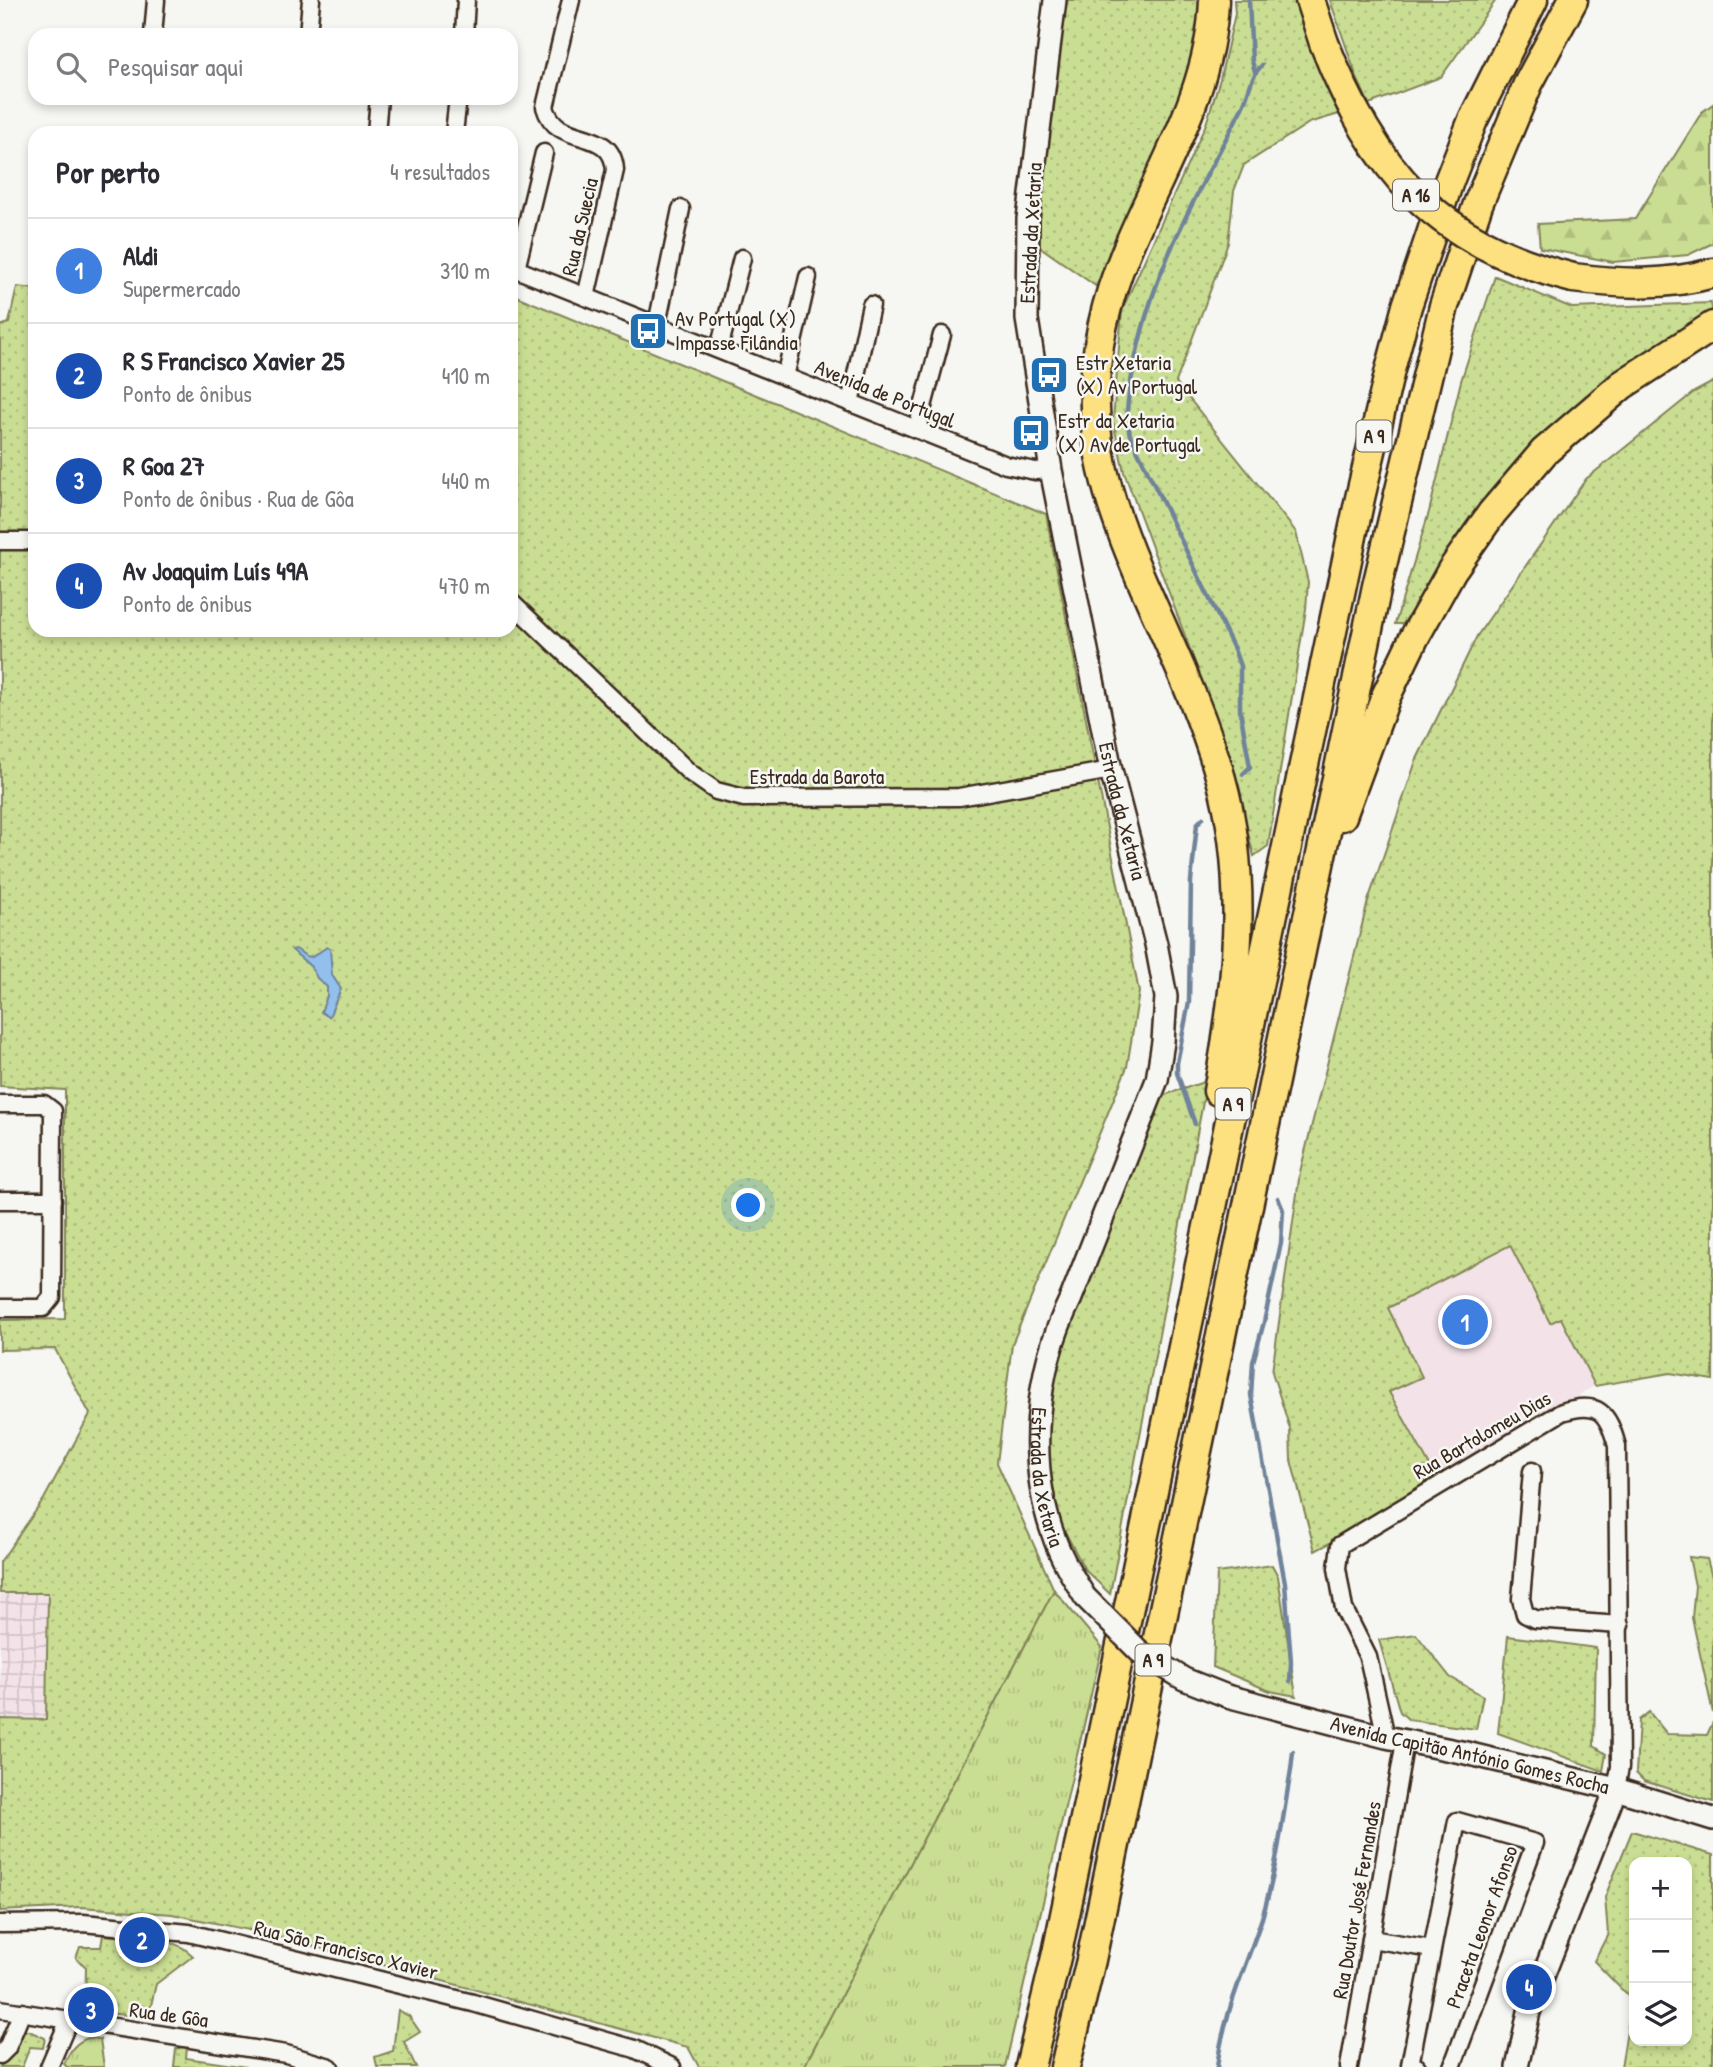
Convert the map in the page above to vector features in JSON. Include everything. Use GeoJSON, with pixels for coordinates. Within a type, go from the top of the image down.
{"type":"FeatureCollection","features":[{"type":"Feature","properties":{"kind":"highway"},"geometry":{"type":"LineString","coordinates":[[1197,1281],[1202,1177],[1221,1075],[1234,973],[1237,902],[1230,815],[1210,746],[1111,503],[1097,441],[1095,409],[1098,344],[1106,312],[1126,251],[1193,103],[1211,36],[1214,0]]}},
{"type":"Feature","properties":{"kind":"highway","name":"A 16"},"geometry":{"type":"LineString","coordinates":[[1310,0],[1347,99],[1363,129],[1380,155],[1426,205],[1452,226],[1479,243],[1532,266],[1573,278],[1640,284],[1713,273]]}},
{"type":"Feature","properties":{"kind":"highway","name":"A 9"},"geometry":{"type":"LineString","coordinates":[[1030,2067],[1057,1954],[1357,511],[1400,331],[1427,243],[1454,169],[1501,61],[1533,0]]}},
{"type":"Feature","properties":{"kind":"highway","name":"A 9"},"geometry":{"type":"LineString","coordinates":[[1065,2067],[1091,1960],[1377,586],[1444,306],[1478,204],[1528,84],[1573,0]]}},
{"type":"Feature","properties":{"kind":"highway"},"geometry":{"type":"LineString","coordinates":[[1313,890],[1366,757],[1386,696],[1451,570],[1492,513],[1544,452],[1622,385],[1713,326]]}},
{"type":"Feature","properties":{"kind":"street"},"geometry":{"type":"LineString","coordinates":[[154,28],[156,0]]}},
{"type":"Feature","properties":{"kind":"street"},"geometry":{"type":"LineString","coordinates":[[309,28],[311,0]]}},
{"type":"Feature","properties":{"kind":"street"},"geometry":{"type":"LineString","coordinates":[[464,28],[466,0]]}},
{"type":"Feature","properties":{"kind":"street","name":"Rua da Suecia"},"geometry":{"type":"LineString","coordinates":[[571,0],[545,107],[549,119],[557,127],[608,147],[614,155],[615,170],[586,297]]}},
{"type":"Feature","properties":{"kind":"street","name":"Estrada da Xetaria"},"geometry":{"type":"LineString","coordinates":[[1055,0],[1028,219],[1027,319],[1051,470],[1111,770],[1156,944],[1166,997],[1157,1080],[1057,1327],[1045,1373],[1037,1459],[1042,1496],[1055,1540],[1085,1597],[1140,1652],[1184,1679],[1227,1696]]}},
{"type":"Feature","properties":{"kind":"street"},"geometry":{"type":"LineString","coordinates":[[377,126],[378,105]]}},
{"type":"Feature","properties":{"kind":"street"},"geometry":{"type":"LineString","coordinates":[[455,126],[457,105]]}},
{"type":"Feature","properties":{"kind":"street"},"geometry":{"type":"LineString","coordinates":[[518,249],[544,153]]}},
{"type":"Feature","properties":{"kind":"street"},"geometry":{"type":"LineString","coordinates":[[657,324],[681,209]]}},
{"type":"Feature","properties":{"kind":"street"},"geometry":{"type":"LineString","coordinates":[[719,349],[742,258]]}},
{"type":"Feature","properties":{"kind":"street","name":"Avenida de Portugal"},"geometry":{"type":"LineString","coordinates":[[518,270],[1014,467],[1035,471],[1051,470]]}},
{"type":"Feature","properties":{"kind":"street"},"geometry":{"type":"LineString","coordinates":[[785,377],[808,277]]}},
{"type":"Feature","properties":{"kind":"street"},"geometry":{"type":"LineString","coordinates":[[850,402],[872,305]]}},
{"type":"Feature","properties":{"kind":"street"},"geometry":{"type":"LineString","coordinates":[[917,429],[942,335]]}},
{"type":"Feature","properties":{"kind":"street"},"geometry":{"type":"LineString","coordinates":[[0,541],[28,541]]}},
{"type":"Feature","properties":{"kind":"street","name":"Estrada da Barota"},"geometry":{"type":"LineString","coordinates":[[518,609],[689,772],[716,791],[744,798],[959,797],[1111,770]]}},
{"type":"Feature","properties":{"kind":"street"},"geometry":{"type":"LineString","coordinates":[[0,1104],[44,1104],[53,1111],[54,1200],[52,1297],[43,1308],[0,1308]]}},
{"type":"Feature","properties":{"kind":"street"},"geometry":{"type":"LineString","coordinates":[[0,1200],[54,1200]]}},
{"type":"Feature","properties":{"kind":"street","name":"Rua Bartolomeu Dias"},"geometry":{"type":"LineString","coordinates":[[1396,1739],[1368,1657],[1344,1609],[1337,1568],[1340,1545],[1551,1418],[1577,1407],[1595,1409],[1610,1421],[1617,1446],[1620,1767],[1616,1789]]}},
{"type":"Feature","properties":{"kind":"street"},"geometry":{"type":"LineString","coordinates":[[1532,1471],[1521,1599],[1525,1614],[1535,1619],[1620,1625]]}},
{"type":"Feature","properties":{"kind":"street","name":"Avenida Capitão António Gomes Rocha"},"geometry":{"type":"LineString","coordinates":[[1227,1696],[1396,1739],[1616,1789],[1713,1819]]}},
{"type":"Feature","properties":{"kind":"street","name":"Rua Doutor José Fernandes"},"geometry":{"type":"LineString","coordinates":[[1349,2067],[1371,1939],[1396,1739]]}},
{"type":"Feature","properties":{"kind":"street"},"geometry":{"type":"LineString","coordinates":[[1517,2067],[1529,2012],[1616,1789]]}},
{"type":"Feature","properties":{"kind":"street","name":"Praceta Leonor Afonso"},"geometry":{"type":"LineString","coordinates":[[1417,2067],[1409,2065],[1457,1821],[1535,1843],[1452,2067]]}},
{"type":"Feature","properties":{"kind":"street","name":"Rua São Francisco Xavier"},"geometry":{"type":"LineString","coordinates":[[0,1924],[83,1923],[189,1933],[460,2000],[635,2049],[672,2067]]}},
{"type":"Feature","properties":{"kind":"street","name":"Praceta Leonor Afonso"},"geometry":{"type":"LineString","coordinates":[[1371,1939],[1432,1949]]}},
{"type":"Feature","properties":{"kind":"street","name":"Rua de Gôa"},"geometry":{"type":"LineString","coordinates":[[0,2009],[286,2054],[330,2067]]}},
{"type":"Feature","properties":{"kind":"street"},"geometry":{"type":"LineString","coordinates":[[0,2055],[7,2048],[22,2012]]}},
{"type":"Feature","properties":{"kind":"street"},"geometry":{"type":"LineString","coordinates":[[49,2067],[68,2020]]}},
{"type":"Feature","properties":{"kind":"shaded area"},"geometry":{"type":"Polygon","coordinates":[[[1510,1244],[1549,1323],[1561,1318],[1595,1386],[1583,1392],[1562,1412],[1440,1484],[1389,1392],[1388,1308],[1510,1244]]]}},
{"type":"Feature","properties":{"kind":"shaded area"},"geometry":{"type":"Polygon","coordinates":[[[0,1593],[48,1593],[46,1720],[0,1719],[0,1593]]]}},
{"type":"Feature","properties":{"kind":"green space"},"geometry":{"type":"Polygon","coordinates":[[[1065,0],[1201,0],[1201,22],[1182,96],[1097,287],[1036,244],[1065,0]]]}},
{"type":"Feature","properties":{"kind":"green space"},"geometry":{"type":"Polygon","coordinates":[[[1234,0],[1299,0],[1316,61],[1339,114],[1309,123],[1244,165],[1234,191],[1228,243],[1176,382],[1296,532],[1308,582],[1268,846],[1254,856],[1219,727],[1124,472],[1113,421],[1122,310],[1206,124],[1235,14],[1234,0]]]}},
{"type":"Feature","properties":{"kind":"green space"},"geometry":{"type":"Polygon","coordinates":[[[1330,0],[1496,0],[1441,77],[1369,104],[1357,78],[1330,0]]]}},
{"type":"Feature","properties":{"kind":"green space"},"geometry":{"type":"Polygon","coordinates":[[[1713,104],[1713,243],[1688,255],[1613,262],[1540,248],[1538,224],[1635,219],[1702,112],[1713,104]]]}},
{"type":"Feature","properties":{"kind":"green space"},"geometry":{"type":"Polygon","coordinates":[[[1495,276],[1572,308],[1711,303],[1713,313],[1475,515],[1403,624],[1395,624],[1429,512],[1461,381],[1495,276]]]}},
{"type":"Feature","properties":{"kind":"green space"},"geometry":{"type":"Polygon","coordinates":[[[17,287],[28,288],[28,637],[518,637],[518,297],[1046,514],[1139,992],[1127,1067],[1012,1344],[997,1463],[1054,1590],[804,2067],[699,2067],[688,2047],[268,1934],[172,1914],[81,1907],[0,1911],[0,1719],[46,1720],[48,1593],[0,1593],[0,1562],[44,1499],[90,1414],[55,1349],[0,1350],[0,1320],[65,1319],[65,1090],[0,1086],[0,326],[9,323],[17,287]]]}},
{"type":"Feature","properties":{"kind":"green space"},"geometry":{"type":"Polygon","coordinates":[[[1713,382],[1713,1380],[1670,1373],[1595,1386],[1561,1318],[1550,1323],[1510,1245],[1388,1308],[1422,1377],[1389,1392],[1440,1484],[1315,1551],[1291,1460],[1290,1429],[1272,1372],[1300,1172],[1368,901],[1416,761],[1477,636],[1586,479],[1694,392],[1713,382]]]}},
{"type":"Feature","properties":{"kind":"green space"},"geometry":{"type":"Polygon","coordinates":[[[1207,1081],[1110,1594],[1085,1570],[1061,1524],[1051,1478],[1046,1420],[1056,1364],[1161,1096],[1207,1081]]]}},
{"type":"Feature","properties":{"kind":"green space"},"geometry":{"type":"Polygon","coordinates":[[[1689,1557],[1707,1559],[1713,1581],[1713,1713],[1692,1618],[1695,1586],[1689,1557]]]}},
{"type":"Feature","properties":{"kind":"green space"},"geometry":{"type":"Polygon","coordinates":[[[1272,1565],[1278,1576],[1296,1696],[1270,1691],[1213,1667],[1217,1573],[1272,1565]]]}},
{"type":"Feature","properties":{"kind":"green space"},"geometry":{"type":"Polygon","coordinates":[[[1054,1590],[1102,1647],[1005,2067],[804,2067],[1054,1590]]]}},
{"type":"Feature","properties":{"kind":"green space"},"geometry":{"type":"Polygon","coordinates":[[[1416,1634],[1450,1677],[1483,1696],[1476,1729],[1409,1720],[1400,1712],[1379,1640],[1416,1634]]]}},
{"type":"Feature","properties":{"kind":"green space"},"geometry":{"type":"Polygon","coordinates":[[[1508,1636],[1596,1648],[1594,1746],[1606,1754],[1603,1771],[1498,1733],[1508,1636]]]}},
{"type":"Feature","properties":{"kind":"green space"},"geometry":{"type":"Polygon","coordinates":[[[1649,1712],[1667,1734],[1707,1735],[1713,1722],[1713,1802],[1644,1781],[1636,1773],[1639,1720],[1649,1712]]]}},
{"type":"Feature","properties":{"kind":"green space"},"geometry":{"type":"Polygon","coordinates":[[[1632,1831],[1713,1855],[1713,2067],[1621,2067],[1629,2018],[1629,2046],[1692,2046],[1692,1857],[1629,1857],[1629,1997],[1594,1961],[1608,1934],[1605,1897],[1632,1831]]]}},
{"type":"Feature","properties":{"kind":"green space"},"geometry":{"type":"Polygon","coordinates":[[[103,1935],[138,1938],[138,1942],[146,1943],[146,1940],[172,1943],[193,1956],[156,1984],[148,2018],[85,2010],[86,1967],[76,1958],[80,1947],[101,1947],[103,1935]]]}},
{"type":"Feature","properties":{"kind":"green space"},"geometry":{"type":"Polygon","coordinates":[[[398,2010],[409,2016],[420,2032],[404,2042],[416,2067],[377,2067],[375,2057],[393,2051],[398,2010]]]}},
{"type":"Feature","properties":{"kind":"green space"},"geometry":{"type":"Polygon","coordinates":[[[21,2031],[29,2031],[45,2038],[43,2048],[30,2047],[22,2067],[0,2067],[9,2056],[21,2031]]]}},
{"type":"Feature","properties":{"kind":"green space"},"geometry":{"type":"Polygon","coordinates":[[[88,2038],[100,2039],[104,2067],[67,2067],[64,2064],[71,2051],[79,2042],[88,2038]]]}},
{"type":"Feature","properties":{"kind":"green space"},"geometry":{"type":"Polygon","coordinates":[[[187,2046],[186,2058],[246,2067],[174,2067],[176,2049],[187,2046]]]}},
{"type":"Feature","properties":{"kind":"water"},"geometry":{"type":"Polygon","coordinates":[[[327,947],[330,949],[332,975],[341,989],[329,1017],[321,1012],[327,996],[327,987],[317,978],[311,967],[292,950],[296,949],[312,957],[327,947]]]}},
{"type":"Feature","properties":{"kind":"waterway"},"geometry":{"type":"LineString","coordinates":[[1249,0],[1255,72]]}},
{"type":"Feature","properties":{"kind":"waterway"},"geometry":{"type":"LineString","coordinates":[[1243,774],[1250,767],[1240,710],[1240,666],[1130,435],[1127,411],[1141,335],[1163,267],[1262,65]]}},
{"type":"Feature","properties":{"kind":"waterway"},"geometry":{"type":"LineString","coordinates":[[1195,1124],[1177,1073],[1177,1063],[1189,1002],[1191,881],[1197,824],[1203,818]]}},
{"type":"Feature","properties":{"kind":"waterway"},"geometry":{"type":"LineString","coordinates":[[1278,1198],[1283,1210],[1281,1243],[1253,1362],[1251,1395],[1285,1583],[1290,1681]]}},
{"type":"Feature","properties":{"kind":"waterway"},"geometry":{"type":"LineString","coordinates":[[1217,2067],[1230,2009],[1267,1901],[1293,1752]]}},
{"type":"Feature","properties":{"kind":"place","name":"Av Portugal (X) Impasse Filândia"},"geometry":{"type":"Point","coordinates":[648,331]}},
{"type":"Feature","properties":{"kind":"place","name":"Estr Xetaria (X) Av Portugal"},"geometry":{"type":"Point","coordinates":[1049,375]}},
{"type":"Feature","properties":{"kind":"place","name":"Estr da Xetaria (X) Av de Portugal"},"geometry":{"type":"Point","coordinates":[1031,433]}},
{"type":"Feature","properties":{"kind":"place","name":"Aldi"},"geometry":{"type":"Point","coordinates":[1465,1322]}},
{"type":"Feature","properties":{"kind":"place","name":"R S Francisco Xavier 25"},"geometry":{"type":"Point","coordinates":[142,1940]}},
{"type":"Feature","properties":{"kind":"place","name":"Av Joaquim Luís 49A"},"geometry":{"type":"Point","coordinates":[1529,1987]}},
{"type":"Feature","properties":{"kind":"place","name":"R Goa 27"},"geometry":{"type":"Point","coordinates":[91,2010]}}]}
